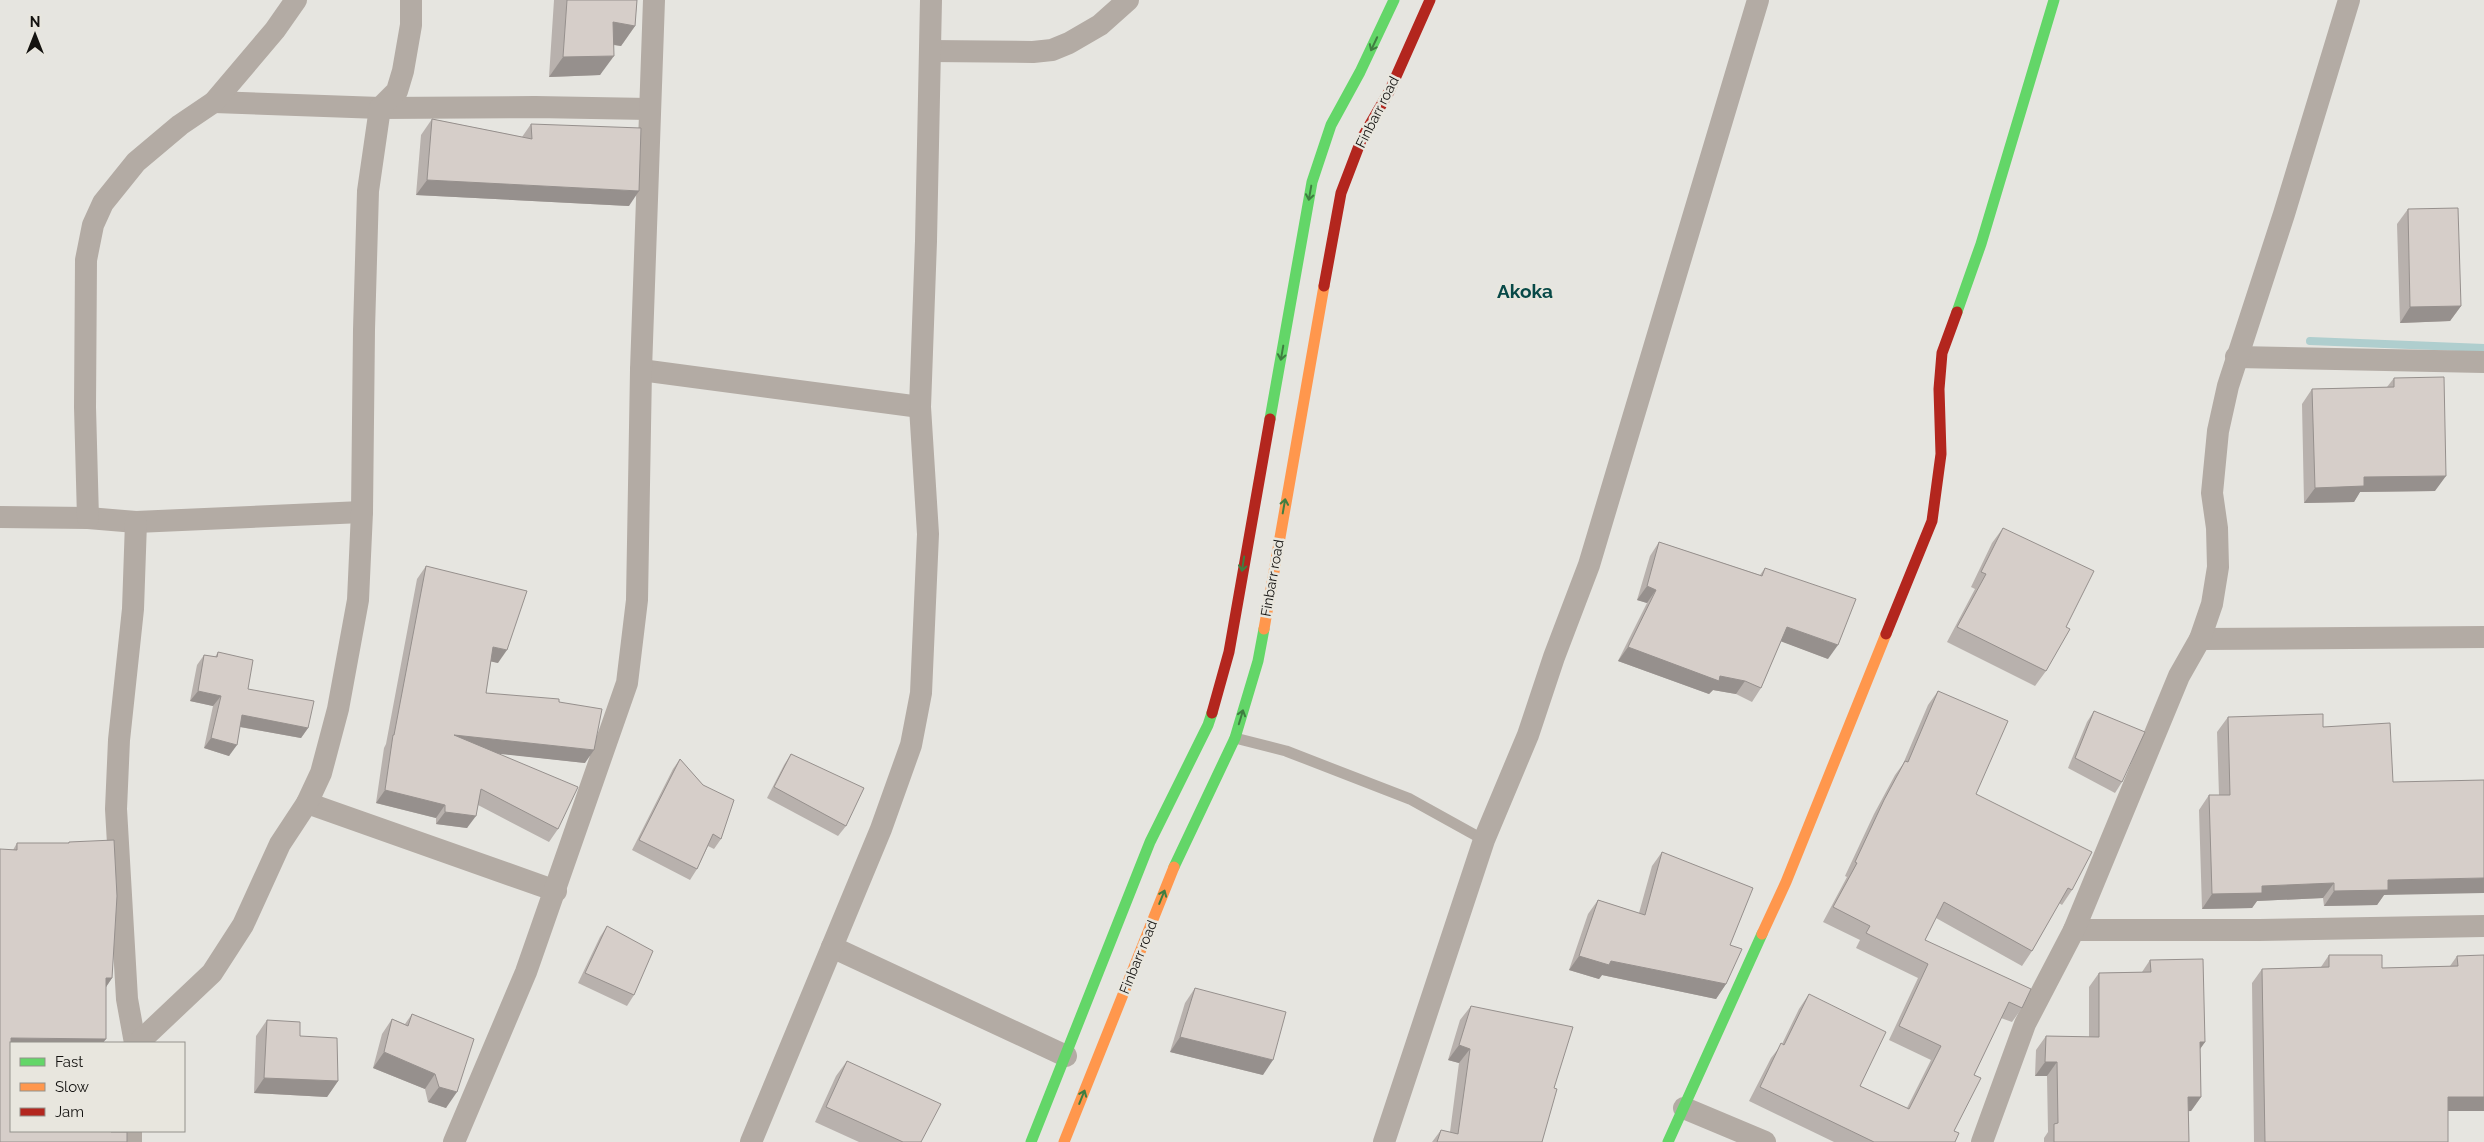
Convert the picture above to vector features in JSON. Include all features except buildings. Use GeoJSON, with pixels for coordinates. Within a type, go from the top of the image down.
{"type":"FeatureCollection","features":[{"type":"Feature","properties":{"kind":"main road"},"geometry":{"type":"LineString","coordinates":[[1031,1142],[1150,842],[1208,725],[1229,652],[1312,182],[1331,125],[1360,72],[1394,0]]}},
{"type":"Feature","properties":{"kind":"main road","name":"Finbarr road"},"geometry":{"type":"LineString","coordinates":[[1064,1142],[1177,858],[1235,738],[1258,662],[1341,193],[1362,138],[1390,90],[1430,0]]}},
{"type":"Feature","properties":{"kind":"main road"},"geometry":{"type":"LineString","coordinates":[[1668,1142],[1786,882],[1932,521],[1940,454],[1941,414],[1939,389],[1942,353],[1981,244],[2054,0]]}},
{"type":"Feature","properties":{"kind":"street"},"geometry":{"type":"LineString","coordinates":[[88,518],[85,407],[86,260],[93,225],[104,203],[136,162],[180,125],[214,102],[275,30],[296,0]]}},
{"type":"Feature","properties":{"kind":"street"},"geometry":{"type":"LineString","coordinates":[[137,1042],[212,973],[243,925],[280,844],[307,803],[321,773],[338,709],[358,600],[362,512],[368,191],[380,108],[397,91],[403,71],[411,25],[411,0]]}},
{"type":"Feature","properties":{"kind":"street"},"geometry":{"type":"LineString","coordinates":[[454,1142],[526,972],[556,891],[627,683],[637,600],[641,370],[654,0]]}},
{"type":"Feature","properties":{"kind":"street"},"geometry":{"type":"LineString","coordinates":[[751,1142],[882,829],[911,745],[921,693],[928,534],[920,407],[926,241],[931,0]]}},
{"type":"Feature","properties":{"kind":"street"},"geometry":{"type":"LineString","coordinates":[[930,51],[1033,52],[1052,50],[1100,25],[1128,0]]}},
{"type":"Feature","properties":{"kind":"street"},"geometry":{"type":"LineString","coordinates":[[1384,1142],[1484,840],[1528,735],[1554,657],[1589,565],[1758,0]]}},
{"type":"Feature","properties":{"kind":"street"},"geometry":{"type":"LineString","coordinates":[[1982,1142],[2025,1024],[2074,930],[2179,676],[2200,639],[2212,604],[2218,567],[2217,528],[2212,493],[2218,431],[2236,357],[2284,214],[2349,0]]}},
{"type":"Feature","properties":{"kind":"street"},"geometry":{"type":"LineString","coordinates":[[214,102],[380,108],[535,107],[649,109]]}},
{"type":"Feature","properties":{"kind":"street"},"geometry":{"type":"LineString","coordinates":[[2236,357],[2484,362]]}},
{"type":"Feature","properties":{"kind":"street"},"geometry":{"type":"LineString","coordinates":[[641,370],[920,407]]}},
{"type":"Feature","properties":{"kind":"street"},"geometry":{"type":"LineString","coordinates":[[0,517],[88,518],[136,522],[362,512]]}},
{"type":"Feature","properties":{"kind":"street"},"geometry":{"type":"LineString","coordinates":[[136,522],[133,609],[120,740],[116,809],[127,999],[136,1042]]}},
{"type":"Feature","properties":{"kind":"street"},"geometry":{"type":"LineString","coordinates":[[2200,639],[2484,637]]}},
{"type":"Feature","properties":{"kind":"street"},"geometry":{"type":"LineString","coordinates":[[307,803],[556,891]]}},
{"type":"Feature","properties":{"kind":"street"},"geometry":{"type":"LineString","coordinates":[[2074,930],[2259,930],[2484,926]]}},
{"type":"Feature","properties":{"kind":"street"},"geometry":{"type":"LineString","coordinates":[[832,947],[1066,1056]]}},
{"type":"Feature","properties":{"kind":"street"},"geometry":{"type":"LineString","coordinates":[[1684,1108],[1765,1142]]}},
{"type":"Feature","properties":{"kind":"lane"},"geometry":{"type":"LineString","coordinates":[[1235,738],[1286,751],[1410,799],[1484,840]]}},
{"type":"Feature","properties":{"kind":"waterway"},"geometry":{"type":"LineString","coordinates":[[2310,341],[2484,348]]}},
{"type":"Feature","properties":{"kind":"traffic: fast"},"geometry":{"type":"LineString","coordinates":[[1270,419],[1312,182],[1331,125],[1360,72],[1394,0]]}},
{"type":"Feature","properties":{"kind":"traffic: fast"},"geometry":{"type":"LineString","coordinates":[[1957,312],[1981,244],[2054,0]]}},
{"type":"Feature","properties":{"kind":"traffic: fast"},"geometry":{"type":"LineString","coordinates":[[1174,867],[1235,738],[1258,661],[1264,629]]}},
{"type":"Feature","properties":{"kind":"traffic: fast"},"geometry":{"type":"LineString","coordinates":[[1031,1142],[1150,842],[1208,725],[1212,713]]}},
{"type":"Feature","properties":{"kind":"traffic: fast"},"geometry":{"type":"LineString","coordinates":[[1668,1142],[1762,934]]}},
{"type":"Feature","properties":{"kind":"traffic: slow"},"geometry":{"type":"LineString","coordinates":[[1264,629],[1324,286]]}},
{"type":"Feature","properties":{"kind":"traffic: slow"},"geometry":{"type":"LineString","coordinates":[[1762,934],[1786,882],[1886,634]]}},
{"type":"Feature","properties":{"kind":"traffic: slow"},"geometry":{"type":"LineString","coordinates":[[1064,1142],[1174,867]]}},
{"type":"Feature","properties":{"kind":"traffic: jam"},"geometry":{"type":"LineString","coordinates":[[1324,286],[1341,193],[1362,138],[1390,90],[1430,0]]}},
{"type":"Feature","properties":{"kind":"traffic: jam"},"geometry":{"type":"LineString","coordinates":[[1886,634],[1932,521],[1941,454],[1939,389],[1942,353],[1957,312]]}},
{"type":"Feature","properties":{"kind":"traffic: jam"},"geometry":{"type":"LineString","coordinates":[[1212,713],[1229,652],[1270,419]]}},
{"type":"Feature","properties":{"kind":"district","name":"Akoka"},"geometry":{"type":"Point","coordinates":[1525,291]}}]}
